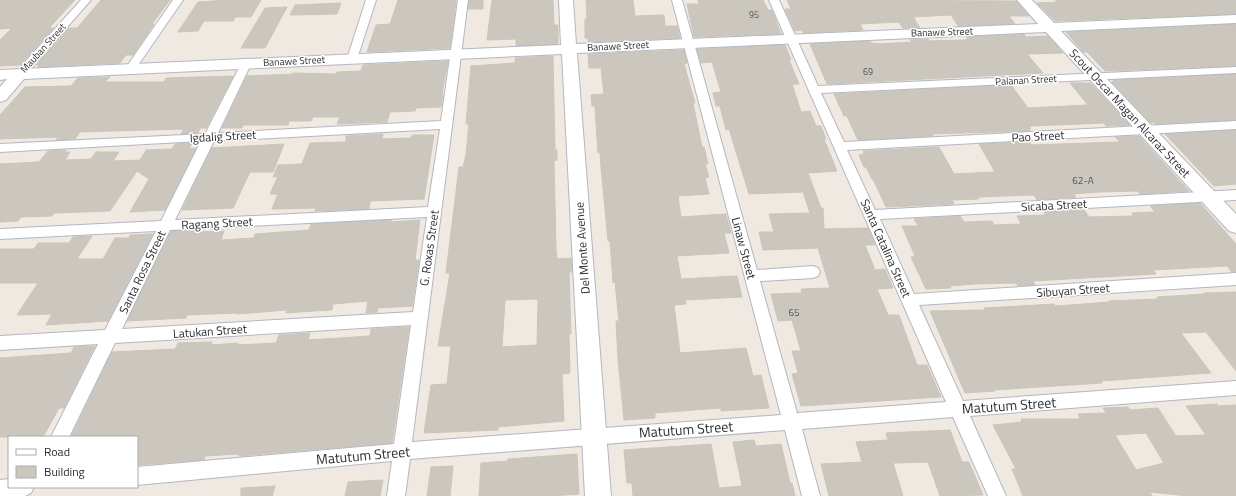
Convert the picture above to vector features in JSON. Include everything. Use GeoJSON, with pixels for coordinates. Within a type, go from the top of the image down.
{"type":"FeatureCollection","features":[{"type":"Feature","properties":{"kind":"main road","name":"Del Monte Avenue"},"geometry":{"type":"LineString","coordinates":[[566,0],[598,496]]}},
{"type":"Feature","properties":{"kind":"main road","name":"Scout Oscar Magan Alcaraz Street"},"geometry":{"type":"LineString","coordinates":[[1024,0],[1236,226]]}},
{"type":"Feature","properties":{"kind":"main road","name":"Banawe Street"},"geometry":{"type":"LineString","coordinates":[[0,75],[568,48],[1236,19]]}},
{"type":"Feature","properties":{"kind":"main road","name":"Mauban Street"},"geometry":{"type":"LineString","coordinates":[[0,97],[20,74]]}},
{"type":"Feature","properties":{"kind":"street","name":"Mauban Street"},"geometry":{"type":"LineString","coordinates":[[20,74],[86,0]]}},
{"type":"Feature","properties":{"kind":"street"},"geometry":{"type":"LineString","coordinates":[[130,69],[178,0]]}},
{"type":"Feature","properties":{"kind":"street"},"geometry":{"type":"LineString","coordinates":[[352,59],[371,0]]}},
{"type":"Feature","properties":{"kind":"street","name":"G. Roxas Street"},"geometry":{"type":"LineString","coordinates":[[396,496],[433,212],[463,0]]}},
{"type":"Feature","properties":{"kind":"street","name":"Linaw Street"},"geometry":{"type":"LineString","coordinates":[[677,0],[811,496]]}},
{"type":"Feature","properties":{"kind":"street","name":"Santa Catalina Street"},"geometry":{"type":"LineString","coordinates":[[774,0],[959,408],[997,496]]}},
{"type":"Feature","properties":{"kind":"street","name":"Santa Rosa Street"},"geometry":{"type":"LineString","coordinates":[[60,436],[164,225],[246,64]]}},
{"type":"Feature","properties":{"kind":"street","name":"Palanan Street"},"geometry":{"type":"LineString","coordinates":[[815,90],[1236,70]]}},
{"type":"Feature","properties":{"kind":"street","name":"Igdalig Street"},"geometry":{"type":"LineString","coordinates":[[0,148],[446,125]]}},
{"type":"Feature","properties":{"kind":"street","name":"Pao Street"},"geometry":{"type":"LineString","coordinates":[[840,146],[1236,125]]}},
{"type":"Feature","properties":{"kind":"street","name":"Sicaba Street"},"geometry":{"type":"LineString","coordinates":[[872,215],[1236,195]]}},
{"type":"Feature","properties":{"kind":"street","name":"Ragang Street"},"geometry":{"type":"LineString","coordinates":[[0,234],[433,212]]}},
{"type":"Feature","properties":{"kind":"street"},"geometry":{"type":"LineString","coordinates":[[752,276],[813,272]]}},
{"type":"Feature","properties":{"kind":"street","name":"Sibuyan Street"},"geometry":{"type":"LineString","coordinates":[[910,300],[1236,279]]}},
{"type":"Feature","properties":{"kind":"street","name":"Latukan Street"},"geometry":{"type":"LineString","coordinates":[[0,343],[419,318]]}},
{"type":"Feature","properties":{"kind":"street","name":"Matutum Street"},"geometry":{"type":"LineString","coordinates":[[138,476],[342,456],[1236,388]]}},
{"type":"Feature","properties":{"kind":"street"},"geometry":{"type":"LineString","coordinates":[[0,489],[12,488]]}},
{"type":"Feature","properties":{"kind":"building"},"geometry":{"type":"Polygon","coordinates":[[[0,0],[75,0],[49,28],[54,28],[20,65],[0,66],[0,40],[12,28],[0,29],[0,0]]]}},
{"type":"Feature","properties":{"kind":"building"},"geometry":{"type":"Polygon","coordinates":[[[101,0],[170,0],[152,24],[154,24],[133,55],[126,55],[120,63],[38,67],[39,65],[36,65],[68,28],[77,28],[101,0]]]}},
{"type":"Feature","properties":{"kind":"building"},"geometry":{"type":"Polygon","coordinates":[[[261,0],[251,17],[235,17],[233,21],[204,21],[198,31],[178,32],[198,2],[261,0]]]}},
{"type":"Feature","properties":{"kind":"building"},"geometry":{"type":"Polygon","coordinates":[[[398,0],[456,0],[450,48],[367,52],[376,25],[390,24],[398,0]]]}},
{"type":"Feature","properties":{"kind":"building"},"geometry":{"type":"Polygon","coordinates":[[[469,0],[483,0],[483,9],[468,9],[469,0]]]}},
{"type":"Feature","properties":{"kind":"building"},"geometry":{"type":"Polygon","coordinates":[[[492,0],[553,0],[554,25],[558,25],[558,44],[516,46],[516,39],[487,40],[492,0]]]}},
{"type":"Feature","properties":{"kind":"building"},"geometry":{"type":"Polygon","coordinates":[[[586,0],[633,0],[635,16],[664,15],[665,26],[677,26],[680,38],[588,42],[588,38],[585,38],[585,19],[587,19],[586,0]]]}},
{"type":"Feature","properties":{"kind":"building"},"geometry":{"type":"Polygon","coordinates":[[[698,0],[763,0],[768,10],[772,10],[781,34],[694,37],[687,4],[699,4],[698,0]]]}},
{"type":"Feature","properties":{"kind":"building"},"geometry":{"type":"Polygon","coordinates":[[[787,0],[1016,1],[1029,16],[1009,16],[1015,24],[958,26],[951,15],[913,17],[920,28],[903,28],[899,22],[860,24],[863,30],[804,33],[801,30],[795,31],[785,9],[791,9],[787,0]]]}},
{"type":"Feature","properties":{"kind":"building"},"geometry":{"type":"Polygon","coordinates":[[[1055,0],[1236,0],[1236,14],[1055,21],[1037,3],[1057,2],[1055,0]]]}},
{"type":"Feature","properties":{"kind":"building"},"geometry":{"type":"Polygon","coordinates":[[[341,3],[337,14],[290,15],[295,5],[341,3]]]}},
{"type":"Feature","properties":{"kind":"building"},"geometry":{"type":"Polygon","coordinates":[[[287,7],[265,48],[241,48],[265,8],[287,7]]]}},
{"type":"Feature","properties":{"kind":"building"},"geometry":{"type":"Polygon","coordinates":[[[1236,24],[1236,66],[1105,71],[1087,52],[1083,52],[1066,32],[1236,24]]]}},
{"type":"Feature","properties":{"kind":"building"},"geometry":{"type":"Polygon","coordinates":[[[1024,34],[1026,37],[1048,36],[1063,53],[1027,54],[1043,73],[827,84],[810,44],[870,41],[871,43],[880,44],[912,42],[910,40],[965,40],[968,39],[966,37],[1024,34]]]}},
{"type":"Feature","properties":{"kind":"building"},"geometry":{"type":"Polygon","coordinates":[[[785,45],[791,60],[789,60],[799,84],[792,84],[801,112],[810,111],[816,126],[821,126],[826,139],[824,139],[837,171],[808,173],[821,208],[823,208],[824,229],[868,228],[875,245],[865,245],[875,270],[885,269],[893,288],[877,289],[888,315],[899,315],[917,365],[927,365],[941,397],[801,406],[792,374],[798,373],[792,351],[801,351],[792,320],[778,321],[771,294],[802,293],[801,289],[830,288],[818,248],[763,250],[759,232],[774,232],[769,214],[810,213],[803,192],[749,194],[729,129],[726,130],[720,106],[716,106],[713,93],[721,92],[712,62],[701,63],[697,49],[785,45]]]}},
{"type":"Feature","properties":{"kind":"building"},"geometry":{"type":"Polygon","coordinates":[[[684,50],[687,63],[684,64],[695,103],[693,103],[702,147],[704,147],[708,164],[705,164],[709,177],[705,178],[709,194],[678,196],[681,217],[726,214],[731,233],[724,233],[729,253],[677,256],[681,279],[737,276],[742,297],[685,300],[686,304],[674,305],[680,353],[746,348],[753,376],[761,375],[769,408],[721,411],[721,408],[655,413],[655,418],[624,420],[616,321],[619,321],[615,282],[613,283],[610,241],[608,241],[600,152],[598,153],[595,106],[592,106],[591,95],[604,94],[601,68],[589,68],[588,54],[684,50]]]}},
{"type":"Feature","properties":{"kind":"building"},"geometry":{"type":"Polygon","coordinates":[[[553,56],[555,150],[557,150],[557,160],[554,161],[556,249],[557,259],[571,258],[572,272],[569,272],[571,334],[569,334],[570,373],[562,374],[564,421],[498,427],[498,430],[424,433],[431,385],[447,384],[451,346],[438,346],[450,273],[446,273],[459,167],[463,167],[466,155],[469,124],[466,124],[471,66],[515,63],[515,58],[553,56]],[[538,299],[505,300],[502,347],[537,345],[538,299]]]}},
{"type":"Feature","properties":{"kind":"building"},"geometry":{"type":"Polygon","coordinates":[[[448,61],[441,107],[416,108],[415,111],[390,112],[387,122],[337,124],[340,117],[313,117],[311,121],[289,121],[288,125],[243,125],[242,128],[222,128],[247,76],[293,73],[336,74],[337,72],[361,71],[363,65],[448,61]]]}},
{"type":"Feature","properties":{"kind":"building"},"geometry":{"type":"Polygon","coordinates":[[[1236,74],[1236,120],[1151,123],[1112,82],[1114,80],[1236,74]]]}},
{"type":"Feature","properties":{"kind":"building"},"geometry":{"type":"Polygon","coordinates":[[[233,76],[206,128],[200,128],[198,133],[181,134],[184,129],[80,132],[75,139],[56,140],[58,137],[0,139],[0,115],[25,87],[71,86],[78,78],[110,77],[105,82],[164,82],[166,78],[233,76]]]}},
{"type":"Feature","properties":{"kind":"building"},"geometry":{"type":"Polygon","coordinates":[[[1070,83],[1090,83],[1130,125],[1106,126],[1104,123],[1030,126],[1030,131],[932,134],[933,136],[858,140],[847,116],[844,116],[834,94],[1011,85],[1028,108],[1088,105],[1070,83]]]}},
{"type":"Feature","properties":{"kind":"building"},"geometry":{"type":"Polygon","coordinates":[[[1236,130],[1236,184],[1214,186],[1165,134],[1236,130]]]}},
{"type":"Feature","properties":{"kind":"building"},"geometry":{"type":"Polygon","coordinates":[[[383,134],[382,139],[411,138],[412,135],[434,135],[424,199],[370,201],[369,209],[315,211],[316,208],[272,209],[278,194],[270,194],[278,176],[273,177],[278,165],[302,164],[310,143],[346,142],[346,136],[383,134]]]}},
{"type":"Feature","properties":{"kind":"building"},"geometry":{"type":"Polygon","coordinates":[[[1139,136],[1189,191],[1140,194],[1138,191],[1098,192],[1073,194],[1076,197],[1037,200],[1034,195],[978,197],[979,199],[952,200],[954,204],[886,207],[873,179],[866,167],[864,167],[859,155],[864,154],[863,151],[939,147],[954,174],[995,172],[979,144],[1030,142],[1030,145],[1120,142],[1115,137],[1139,136]]]}},
{"type":"Feature","properties":{"kind":"building"},"geometry":{"type":"Polygon","coordinates":[[[192,143],[189,149],[196,148],[165,210],[130,212],[149,179],[137,171],[110,211],[54,213],[52,216],[21,217],[18,221],[0,222],[0,164],[39,162],[48,151],[66,150],[65,152],[70,152],[65,160],[91,159],[96,152],[119,152],[113,161],[140,160],[146,150],[172,149],[175,144],[192,143]]]}},
{"type":"Feature","properties":{"kind":"building"},"geometry":{"type":"Polygon","coordinates":[[[284,144],[273,172],[250,172],[233,208],[182,210],[212,148],[284,144]]]}},
{"type":"Feature","properties":{"kind":"building"},"geometry":{"type":"Polygon","coordinates":[[[1200,203],[1236,244],[1236,272],[1232,272],[1227,266],[1153,270],[1156,274],[1033,281],[1035,285],[1018,286],[1016,283],[975,284],[950,286],[951,288],[926,289],[911,257],[915,256],[902,226],[918,226],[914,219],[960,216],[964,222],[992,221],[994,225],[1021,224],[1017,216],[1046,215],[1044,212],[1084,210],[1089,217],[1133,216],[1132,213],[1155,212],[1150,206],[1200,203]]]}},
{"type":"Feature","properties":{"kind":"building"},"geometry":{"type":"Polygon","coordinates":[[[391,220],[391,222],[420,220],[415,260],[419,260],[412,306],[378,308],[377,312],[366,313],[368,301],[333,304],[332,310],[286,313],[287,310],[237,314],[187,315],[186,318],[127,321],[171,231],[224,231],[221,240],[254,238],[255,234],[309,230],[311,224],[391,220]]]}},
{"type":"Feature","properties":{"kind":"building"},"geometry":{"type":"Polygon","coordinates":[[[153,234],[108,321],[46,325],[52,314],[17,315],[38,283],[0,283],[0,249],[34,249],[38,243],[69,243],[73,237],[92,236],[77,259],[103,259],[115,238],[129,238],[130,235],[153,234]]]}},
{"type":"Feature","properties":{"kind":"building"},"geometry":{"type":"Polygon","coordinates":[[[1236,292],[1236,371],[1206,332],[1181,333],[1211,373],[965,393],[930,311],[985,310],[984,308],[1054,304],[1055,306],[1110,302],[1109,301],[1158,299],[1157,297],[1205,294],[1204,293],[1236,292]]]}},
{"type":"Feature","properties":{"kind":"building"},"geometry":{"type":"Polygon","coordinates":[[[409,327],[392,443],[239,456],[239,454],[205,456],[204,460],[138,465],[138,436],[71,436],[112,352],[175,349],[178,343],[212,342],[211,345],[238,343],[237,345],[276,343],[279,335],[310,333],[308,340],[370,336],[371,329],[409,327]]]}},
{"type":"Feature","properties":{"kind":"building"},"geometry":{"type":"Polygon","coordinates":[[[95,346],[64,408],[59,408],[44,436],[0,437],[0,358],[71,353],[74,347],[95,346]]]}},
{"type":"Feature","properties":{"kind":"building"},"geometry":{"type":"Polygon","coordinates":[[[1217,404],[1218,406],[1236,405],[1236,496],[1188,496],[1150,492],[1152,496],[1023,496],[1012,469],[1016,469],[993,425],[1022,422],[1021,419],[1080,419],[1078,414],[1106,413],[1103,408],[1128,407],[1130,410],[1158,408],[1176,436],[1206,435],[1186,406],[1217,404]],[[1146,433],[1115,435],[1136,470],[1164,463],[1146,433]]]}},
{"type":"Feature","properties":{"kind":"building"},"geometry":{"type":"Polygon","coordinates":[[[950,430],[962,462],[969,462],[983,495],[940,496],[928,462],[893,463],[903,496],[829,496],[821,464],[862,462],[856,442],[888,440],[886,433],[950,430]]]}},
{"type":"Feature","properties":{"kind":"building"},"geometry":{"type":"Polygon","coordinates":[[[754,440],[756,446],[781,444],[790,483],[792,483],[795,496],[633,496],[632,483],[627,483],[624,450],[711,444],[719,488],[742,486],[733,442],[754,440]]]}},
{"type":"Feature","properties":{"kind":"building"},"geometry":{"type":"Polygon","coordinates":[[[577,454],[579,494],[550,496],[479,496],[481,463],[508,461],[508,459],[577,454]]]}},
{"type":"Feature","properties":{"kind":"building"},"geometry":{"type":"Polygon","coordinates":[[[453,466],[450,496],[427,496],[431,467],[453,466]]]}},
{"type":"Feature","properties":{"kind":"building"},"geometry":{"type":"Polygon","coordinates":[[[383,480],[380,496],[345,496],[348,482],[383,480]]]}},
{"type":"Feature","properties":{"kind":"building"},"geometry":{"type":"Polygon","coordinates":[[[275,486],[272,496],[241,496],[241,488],[275,486]]]}}]}
